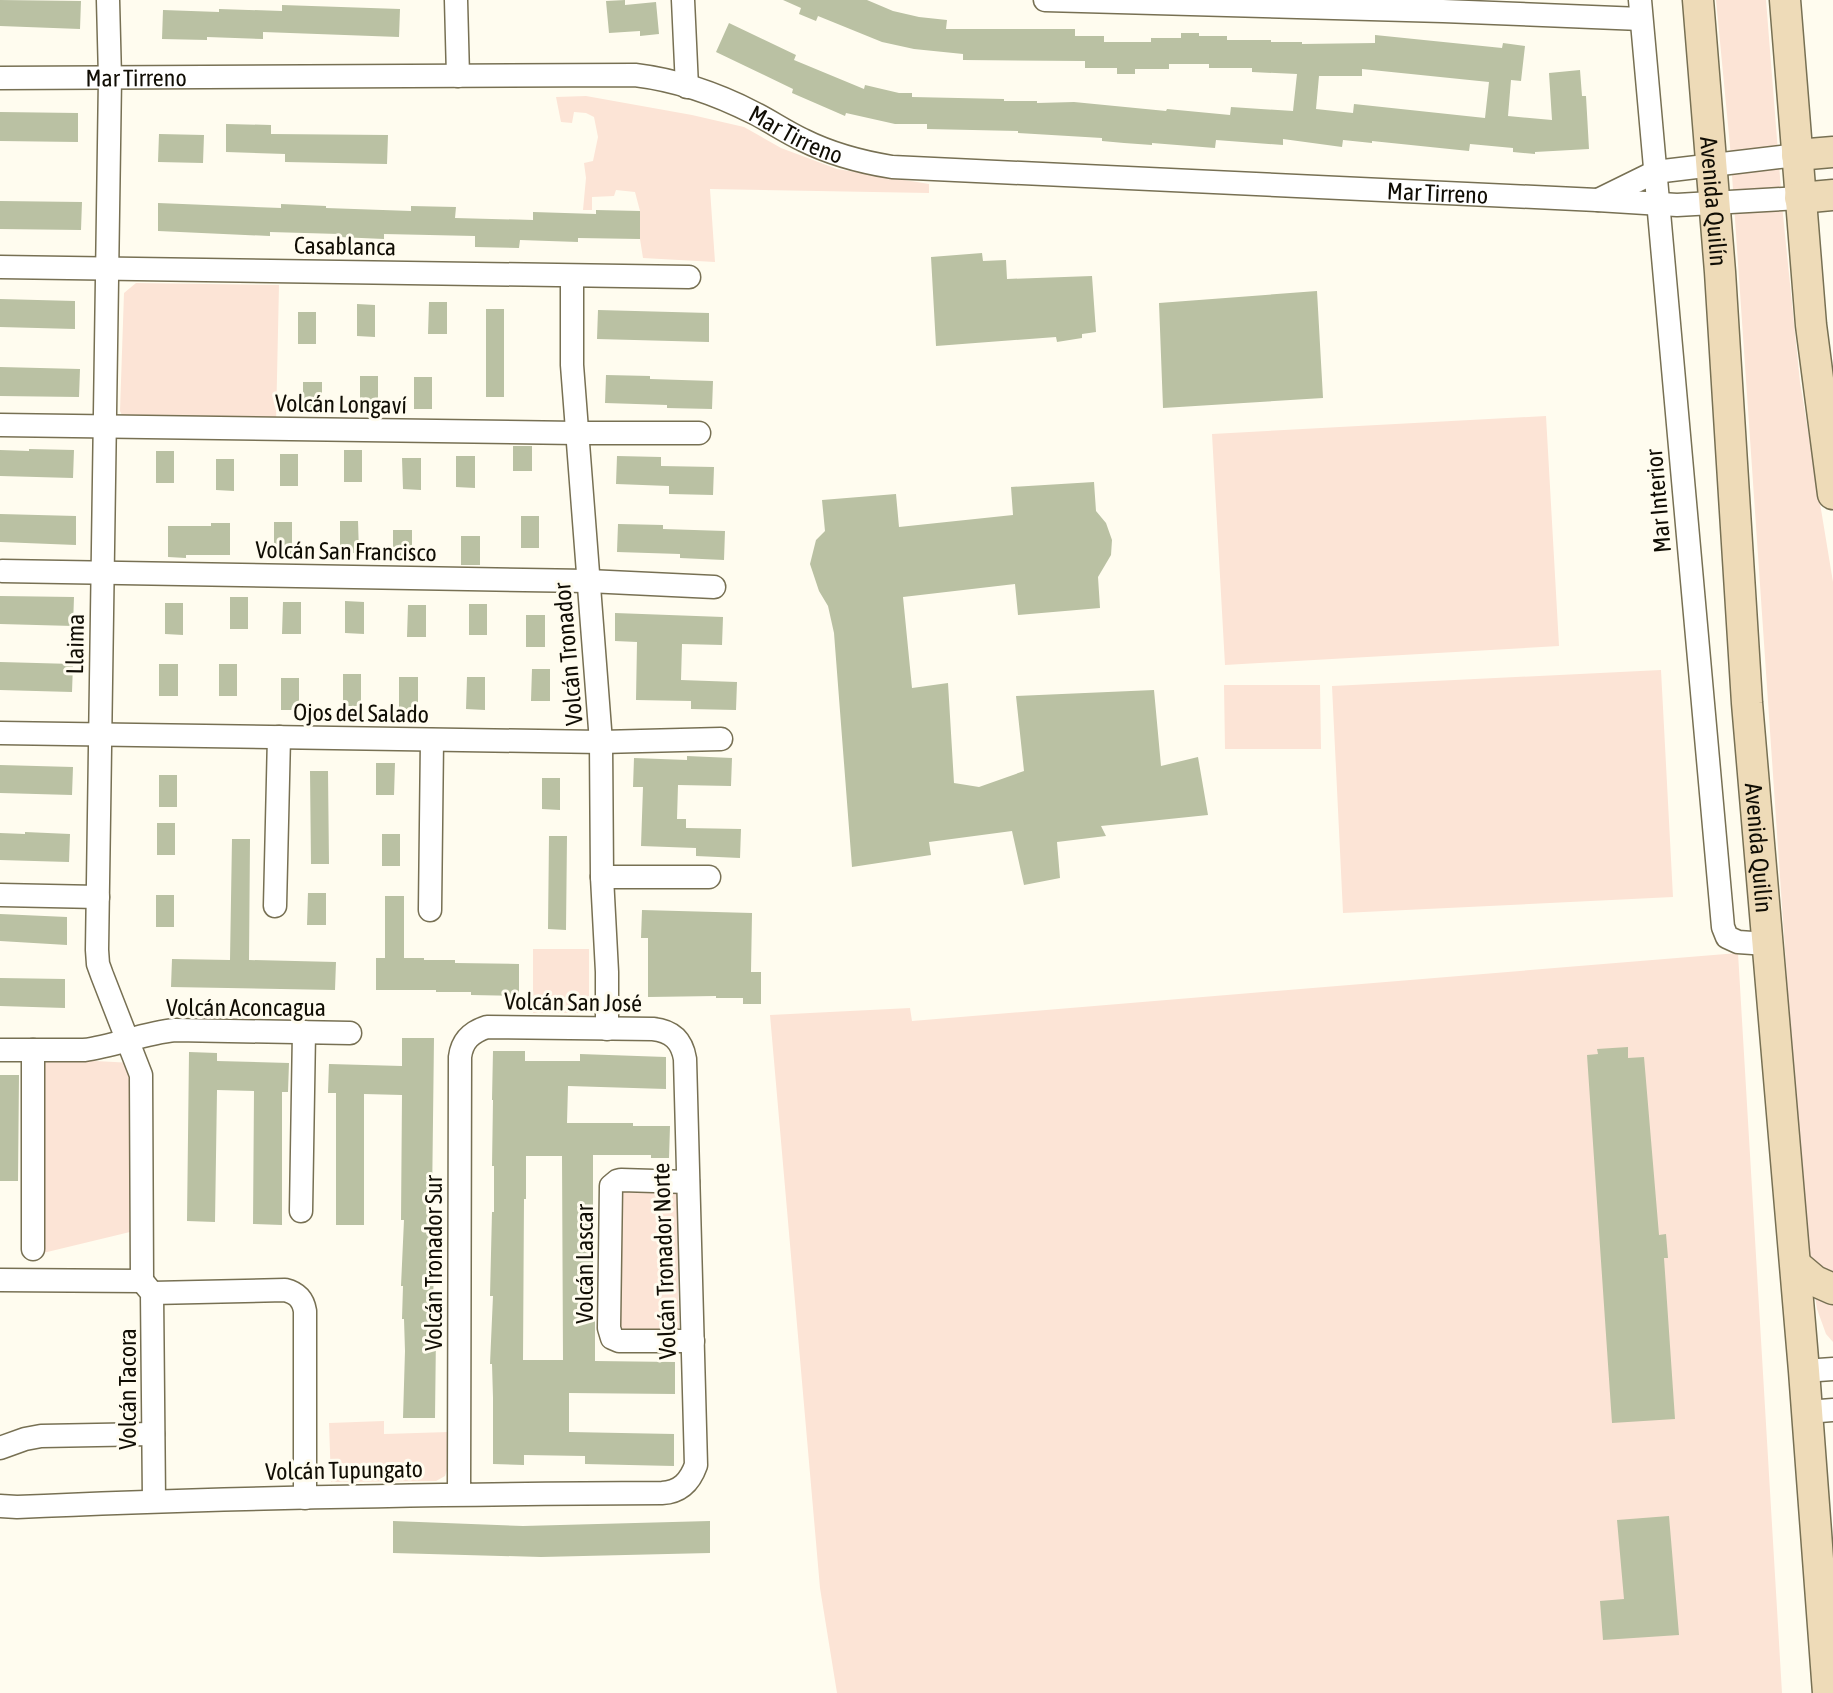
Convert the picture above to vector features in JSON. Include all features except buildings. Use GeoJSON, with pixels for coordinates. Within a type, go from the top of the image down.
{"type":"FeatureCollection","features":[{"type":"Feature","properties":{"kind":"main road","name":"Avenida Quilín"},"geometry":{"type":"LineString","coordinates":[[1698,0],[1767,944],[1796,1265],[1819,1370],[1828,1693]]}},
{"type":"Feature","properties":{"kind":"main road"},"geometry":{"type":"LineString","coordinates":[[1785,0],[1816,376],[1833,494]]}},
{"type":"Feature","properties":{"kind":"main road","name":"Mar Tirreno"},"geometry":{"type":"LineString","coordinates":[[1797,155],[1833,152]]}},
{"type":"Feature","properties":{"kind":"main road","name":"Mar Tirreno"},"geometry":{"type":"LineString","coordinates":[[1800,198],[1833,195]]}},
{"type":"Feature","properties":{"kind":"main road"},"geometry":{"type":"LineString","coordinates":[[1796,1265],[1815,1281],[1833,1289]]}},
{"type":"Feature","properties":{"kind":"street","name":"Llaima"},"geometry":{"type":"LineString","coordinates":[[108,0],[110,78],[98,964],[141,1075],[147,1287]]}},
{"type":"Feature","properties":{"kind":"street"},"geometry":{"type":"LineString","coordinates":[[456,0],[458,76]]}},
{"type":"Feature","properties":{"kind":"street"},"geometry":{"type":"LineString","coordinates":[[683,0],[687,87]]}},
{"type":"Feature","properties":{"kind":"street","name":"Mar Interior"},"geometry":{"type":"LineString","coordinates":[[1045,0],[1640,10],[1723,927],[1727,937],[1738,942],[1767,944]]}},
{"type":"Feature","properties":{"kind":"street","name":"Mar Tirreno"},"geometry":{"type":"LineString","coordinates":[[0,78],[635,75],[670,81],[752,112],[825,150],[892,167],[1658,205],[1800,198]]}},
{"type":"Feature","properties":{"kind":"street","name":"Mar Tirreno"},"geometry":{"type":"LineString","coordinates":[[1597,200],[1655,172],[1797,155]]}},
{"type":"Feature","properties":{"kind":"street","name":"Casablanca"},"geometry":{"type":"LineString","coordinates":[[0,267],[689,277]]}},
{"type":"Feature","properties":{"kind":"street","name":"Volcán Tronador"},"geometry":{"type":"LineString","coordinates":[[572,276],[577,433],[601,742],[607,1029]]}},
{"type":"Feature","properties":{"kind":"street","name":"Volcán Longaví"},"geometry":{"type":"LineString","coordinates":[[0,425],[699,433]]}},
{"type":"Feature","properties":{"kind":"street","name":"Volcán San Francisco"},"geometry":{"type":"LineString","coordinates":[[2,571],[588,581],[714,587]]}},
{"type":"Feature","properties":{"kind":"street","name":"Ojos del Salado"},"geometry":{"type":"LineString","coordinates":[[0,733],[601,742],[721,739]]}},
{"type":"Feature","properties":{"kind":"street"},"geometry":{"type":"LineString","coordinates":[[275,906],[279,737]]}},
{"type":"Feature","properties":{"kind":"street"},"geometry":{"type":"LineString","coordinates":[[430,910],[432,740]]}},
{"type":"Feature","properties":{"kind":"street"},"geometry":{"type":"LineString","coordinates":[[602,877],[709,877]]}},
{"type":"Feature","properties":{"kind":"street"},"geometry":{"type":"LineString","coordinates":[[0,895],[98,897]]}},
{"type":"Feature","properties":{"kind":"street","name":"Volcán San José"},"geometry":{"type":"LineString","coordinates":[[470,1035],[487,1027],[662,1030],[676,1037]]}},
{"type":"Feature","properties":{"kind":"street","name":"Volcán Aconcagua"},"geometry":{"type":"LineString","coordinates":[[0,1050],[84,1050],[175,1030],[350,1033]]}},
{"type":"Feature","properties":{"kind":"street"},"geometry":{"type":"LineString","coordinates":[[301,1211],[304,1032]]}},
{"type":"Feature","properties":{"kind":"street","name":"Volcán Tronador Sur"},"geometry":{"type":"LineString","coordinates":[[459,1494],[460,1057],[462,1046],[470,1035]]}},
{"type":"Feature","properties":{"kind":"street","name":"Volcán Tronador Norte"},"geometry":{"type":"LineString","coordinates":[[676,1037],[685,1059],[693,1341],[696,1465],[687,1482]]}},
{"type":"Feature","properties":{"kind":"street"},"geometry":{"type":"LineString","coordinates":[[33,1050],[33,1249]]}},
{"type":"Feature","properties":{"kind":"street","name":"Volcán Lascar"},"geometry":{"type":"LineString","coordinates":[[688,1182],[621,1180],[611,1186],[609,1328],[612,1338],[619,1341],[693,1341]]}},
{"type":"Feature","properties":{"kind":"street"},"geometry":{"type":"LineString","coordinates":[[0,1280],[285,1290],[298,1296],[305,1311],[305,1498]]}},
{"type":"Feature","properties":{"kind":"street","name":"Volcán Tacora"},"geometry":{"type":"LineString","coordinates":[[147,1287],[154,1501]]}},
{"type":"Feature","properties":{"kind":"street"},"geometry":{"type":"LineString","coordinates":[[0,1448],[41,1436],[153,1434]]}},
{"type":"Feature","properties":{"kind":"street","name":"Volcán Tupungato"},"geometry":{"type":"LineString","coordinates":[[0,1506],[459,1494],[662,1493],[676,1490],[687,1482]]}},
{"type":"Feature","properties":{"kind":"shaded area"},"geometry":{"type":"Polygon","coordinates":[[[1716,0],[1766,0],[1800,382],[1833,582],[1833,1342],[1826,1334],[1817,1309],[1809,1257],[1730,146],[1716,0]]]}},
{"type":"Feature","properties":{"kind":"shaded area"},"geometry":{"type":"Polygon","coordinates":[[[586,96],[744,127],[781,148],[837,169],[929,184],[929,193],[710,189],[715,262],[643,258],[640,211],[635,192],[616,190],[614,196],[592,197],[592,210],[583,210],[584,163],[593,161],[598,137],[594,117],[574,112],[572,123],[561,122],[556,97],[586,96]]]}},
{"type":"Feature","properties":{"kind":"shaded area"},"geometry":{"type":"Polygon","coordinates":[[[136,283],[279,285],[276,423],[125,422],[120,411],[124,293],[136,283]]]}},
{"type":"Feature","properties":{"kind":"shaded area"},"geometry":{"type":"Polygon","coordinates":[[[1546,416],[1559,646],[1225,665],[1212,434],[1546,416]]]}},
{"type":"Feature","properties":{"kind":"shaded area"},"geometry":{"type":"Polygon","coordinates":[[[1661,670],[1673,897],[1343,913],[1332,686],[1661,670]]]}},
{"type":"Feature","properties":{"kind":"shaded area"},"geometry":{"type":"Polygon","coordinates":[[[1224,685],[1320,685],[1321,749],[1225,749],[1224,685]]]}},
{"type":"Feature","properties":{"kind":"shaded area"},"geometry":{"type":"Polygon","coordinates":[[[533,949],[589,949],[589,1013],[533,1013],[533,949]]]}},
{"type":"Feature","properties":{"kind":"shaded area"},"geometry":{"type":"Polygon","coordinates":[[[1738,953],[1782,1693],[837,1693],[820,1588],[770,1015],[910,1008],[912,1021],[1738,953]]]}},
{"type":"Feature","properties":{"kind":"shaded area"},"geometry":{"type":"Polygon","coordinates":[[[39,1058],[133,1063],[130,1232],[43,1253],[39,1058]]]}},
{"type":"Feature","properties":{"kind":"shaded area"},"geometry":{"type":"Polygon","coordinates":[[[677,1188],[679,1334],[619,1333],[616,1190],[677,1188]]]}},
{"type":"Feature","properties":{"kind":"shaded area"},"geometry":{"type":"Polygon","coordinates":[[[384,1421],[384,1434],[449,1432],[445,1476],[436,1481],[331,1482],[329,1423],[384,1421]]]}}]}
